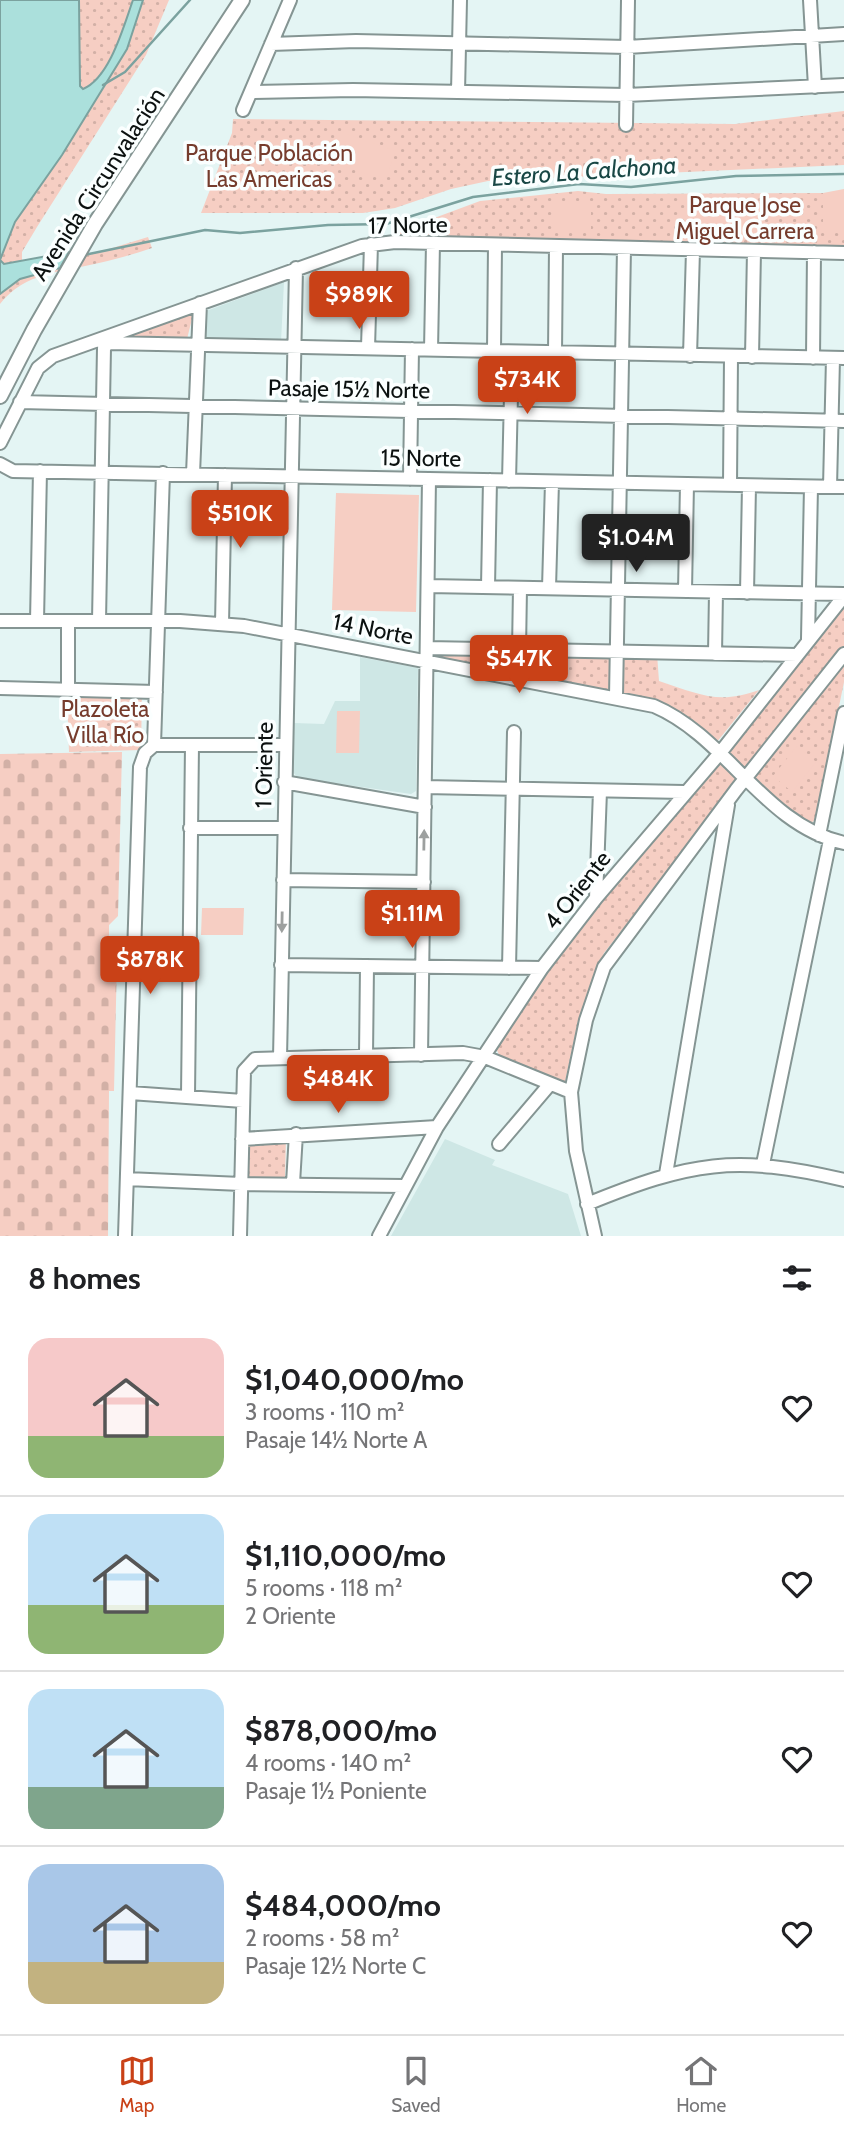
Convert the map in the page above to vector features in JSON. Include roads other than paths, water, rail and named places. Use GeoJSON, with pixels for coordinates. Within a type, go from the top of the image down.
{"type":"FeatureCollection","features":[{"type":"Feature","properties":{"kind":"main road","name":"Avenida Circunvalación"},"geometry":{"type":"LineString","coordinates":[[0,396],[60,283],[95,224],[242,0]]}},
{"type":"Feature","properties":{"kind":"street"},"geometry":{"type":"LineString","coordinates":[[243,110],[290,0]]}},
{"type":"Feature","properties":{"kind":"street"},"geometry":{"type":"LineString","coordinates":[[458,92],[460,0]]}},
{"type":"Feature","properties":{"kind":"street"},"geometry":{"type":"LineString","coordinates":[[626,125],[628,0]]}},
{"type":"Feature","properties":{"kind":"street"},"geometry":{"type":"LineString","coordinates":[[810,0],[815,86]]}},
{"type":"Feature","properties":{"kind":"street"},"geometry":{"type":"LineString","coordinates":[[271,44],[459,43],[627,47],[844,34]]}},
{"type":"Feature","properties":{"kind":"street"},"geometry":{"type":"LineString","coordinates":[[251,92],[626,95],[844,85]]}},
{"type":"Feature","properties":{"kind":"street"},"geometry":{"type":"LineString","coordinates":[[431,350],[433,243]]}},
{"type":"Feature","properties":{"kind":"street","name":"17 Norte"},"geometry":{"type":"LineString","coordinates":[[0,443],[38,368],[53,356],[296,268],[371,244],[433,243],[844,253]]}},
{"type":"Feature","properties":{"kind":"street"},"geometry":{"type":"LineString","coordinates":[[368,348],[371,244]]}},
{"type":"Feature","properties":{"kind":"street"},"geometry":{"type":"LineString","coordinates":[[494,351],[495,246]]}},
{"type":"Feature","properties":{"kind":"street"},"geometry":{"type":"LineString","coordinates":[[555,353],[556,247]]}},
{"type":"Feature","properties":{"kind":"street"},"geometry":{"type":"LineString","coordinates":[[616,697],[624,248]]}},
{"type":"Feature","properties":{"kind":"street"},"geometry":{"type":"LineString","coordinates":[[691,356],[693,250]]}},
{"type":"Feature","properties":{"kind":"street"},"geometry":{"type":"LineString","coordinates":[[752,357],[754,251]]}},
{"type":"Feature","properties":{"kind":"street"},"geometry":{"type":"LineString","coordinates":[[813,358],[814,252]]}},
{"type":"Feature","properties":{"kind":"street","name":"1 Oriente"},"geometry":{"type":"LineString","coordinates":[[280,1058],[296,268]]}},
{"type":"Feature","properties":{"kind":"street"},"geometry":{"type":"LineString","coordinates":[[193,474],[200,303]]}},
{"type":"Feature","properties":{"kind":"street"},"geometry":{"type":"LineString","coordinates":[[99,621],[106,344],[838,358],[838,420],[830,487]]}},
{"type":"Feature","properties":{"kind":"street"},"geometry":{"type":"LineString","coordinates":[[410,479],[412,349]]}},
{"type":"Feature","properties":{"kind":"street"},"geometry":{"type":"LineString","coordinates":[[509,481],[512,352]]}},
{"type":"Feature","properties":{"kind":"street"},"geometry":{"type":"LineString","coordinates":[[730,485],[731,356]]}},
{"type":"Feature","properties":{"kind":"street","name":"Pasaje 15½ Norte"},"geometry":{"type":"LineString","coordinates":[[20,402],[838,420]]}},
{"type":"Feature","properties":{"kind":"street","name":"15 Norte"},"geometry":{"type":"LineString","coordinates":[[0,464],[9,470],[40,471],[844,487]]}},
{"type":"Feature","properties":{"kind":"street"},"geometry":{"type":"LineString","coordinates":[[37,621],[40,471]]}},
{"type":"Feature","properties":{"kind":"street"},"geometry":{"type":"LineString","coordinates":[[154,745],[163,473]]}},
{"type":"Feature","properties":{"kind":"street"},"geometry":{"type":"LineString","coordinates":[[222,624],[225,475]]}},
{"type":"Feature","properties":{"kind":"street"},"geometry":{"type":"LineString","coordinates":[[421,1055],[429,479]]}},
{"type":"Feature","properties":{"kind":"street"},"geometry":{"type":"LineString","coordinates":[[488,587],[491,480]]}},
{"type":"Feature","properties":{"kind":"street"},"geometry":{"type":"LineString","coordinates":[[549,588],[552,482]]}},
{"type":"Feature","properties":{"kind":"street"},"geometry":{"type":"LineString","coordinates":[[685,591],[687,484]]}},
{"type":"Feature","properties":{"kind":"street"},"geometry":{"type":"LineString","coordinates":[[747,593],[749,486]]}},
{"type":"Feature","properties":{"kind":"street"},"geometry":{"type":"LineString","coordinates":[[808,639],[811,487]]}},
{"type":"Feature","properties":{"kind":"street"},"geometry":{"type":"LineString","coordinates":[[428,586],[844,595]]}},
{"type":"Feature","properties":{"kind":"street"},"geometry":{"type":"LineString","coordinates":[[519,650],[520,588]]}},
{"type":"Feature","properties":{"kind":"street"},"geometry":{"type":"LineString","coordinates":[[715,654],[716,592]]}},
{"type":"Feature","properties":{"kind":"street","name":"4 Oriente"},"geometry":{"type":"LineString","coordinates":[[379,1236],[437,1127],[542,968],[596,898],[720,753],[844,595]]}},
{"type":"Feature","properties":{"kind":"street","name":"14 Norte"},"geometry":{"type":"LineString","coordinates":[[0,621],[159,621],[222,624],[427,654],[616,697],[665,710],[688,725],[785,815],[825,838],[844,844]]}},
{"type":"Feature","properties":{"kind":"street"},"geometry":{"type":"LineString","coordinates":[[68,621],[68,689]]}},
{"type":"Feature","properties":{"kind":"street"},"geometry":{"type":"LineString","coordinates":[[427,654],[519,650],[797,655]]}},
{"type":"Feature","properties":{"kind":"street"},"geometry":{"type":"LineString","coordinates":[[595,1236],[576,1151],[572,1091],[583,1030],[599,981],[612,954],[844,654]]}},
{"type":"Feature","properties":{"kind":"street"},"geometry":{"type":"LineString","coordinates":[[0,688],[156,692]]}},
{"type":"Feature","properties":{"kind":"street"},"geometry":{"type":"LineString","coordinates":[[763,1164],[825,838],[844,713]]}},
{"type":"Feature","properties":{"kind":"street"},"geometry":{"type":"LineString","coordinates":[[509,968],[514,732]]}},
{"type":"Feature","properties":{"kind":"street"},"geometry":{"type":"LineString","coordinates":[[125,1236],[140,767],[145,752],[154,745],[285,745]]}},
{"type":"Feature","properties":{"kind":"street"},"geometry":{"type":"LineString","coordinates":[[188,1096],[192,745]]}},
{"type":"Feature","properties":{"kind":"street"},"geometry":{"type":"LineString","coordinates":[[284,782],[425,807]]}},
{"type":"Feature","properties":{"kind":"street"},"geometry":{"type":"LineString","coordinates":[[425,787],[684,792]]}},
{"type":"Feature","properties":{"kind":"street"},"geometry":{"type":"LineString","coordinates":[[596,898],[600,791]]}},
{"type":"Feature","properties":{"kind":"street"},"geometry":{"type":"LineString","coordinates":[[666,1174],[728,802]]}},
{"type":"Feature","properties":{"kind":"street"},"geometry":{"type":"LineString","coordinates":[[190,828],[284,828]]}},
{"type":"Feature","properties":{"kind":"street"},"geometry":{"type":"LineString","coordinates":[[283,880],[424,882]]}},
{"type":"Feature","properties":{"kind":"street"},"geometry":{"type":"LineString","coordinates":[[281,965],[542,968]]}},
{"type":"Feature","properties":{"kind":"street"},"geometry":{"type":"LineString","coordinates":[[366,1056],[367,966]]}},
{"type":"Feature","properties":{"kind":"street"},"geometry":{"type":"LineString","coordinates":[[240,1236],[244,1072],[248,1064],[259,1058],[463,1053],[485,1057],[572,1091]]}},
{"type":"Feature","properties":{"kind":"street"},"geometry":{"type":"LineString","coordinates":[[499,1144],[550,1084]]}},
{"type":"Feature","properties":{"kind":"street"},"geometry":{"type":"LineString","coordinates":[[130,1093],[243,1101]]}},
{"type":"Feature","properties":{"kind":"street"},"geometry":{"type":"LineString","coordinates":[[242,1139],[437,1127]]}},
{"type":"Feature","properties":{"kind":"street"},"geometry":{"type":"LineString","coordinates":[[293,1183],[296,1134]]}},
{"type":"Feature","properties":{"kind":"street"},"geometry":{"type":"LineString","coordinates":[[587,1204],[666,1174],[703,1166],[763,1164],[844,1180]]}},
{"type":"Feature","properties":{"kind":"street"},"geometry":{"type":"LineString","coordinates":[[127,1179],[241,1184],[404,1186]]}},
{"type":"Feature","properties":{"kind":"water"},"geometry":{"type":"Polygon","coordinates":[[[0,0],[79,0],[80,86],[83,89],[93,83],[108,63],[133,0],[143,0],[127,49],[62,155],[15,222],[0,260],[0,0]]]}},
{"type":"Feature","properties":{"kind":"water"},"geometry":{"type":"Polygon","coordinates":[[[69,252],[60,268],[20,279],[0,294],[0,260],[4,264],[69,252]]]}},
{"type":"Feature","properties":{"kind":"waterway"},"geometry":{"type":"LineString","coordinates":[[103,85],[125,72],[190,0]]}},
{"type":"Feature","properties":{"kind":"waterway","name":"Estero La Calchona"},"geometry":{"type":"LineString","coordinates":[[84,255],[205,230],[240,233],[328,225],[386,224],[473,197],[579,184],[631,187],[736,176],[844,174]]}},
{"type":"Feature","properties":{"kind":"park label","name":"Parque Población Las Americas"},"geometry":{"type":"Point","coordinates":[269,166]}},
{"type":"Feature","properties":{"kind":"park label","name":"Parque Jose Miguel Carrera"},"geometry":{"type":"Point","coordinates":[745,218]}},
{"type":"Feature","properties":{"kind":"park label","name":"Plazoleta Villa Río"},"geometry":{"type":"Point","coordinates":[105,722]}}]}
